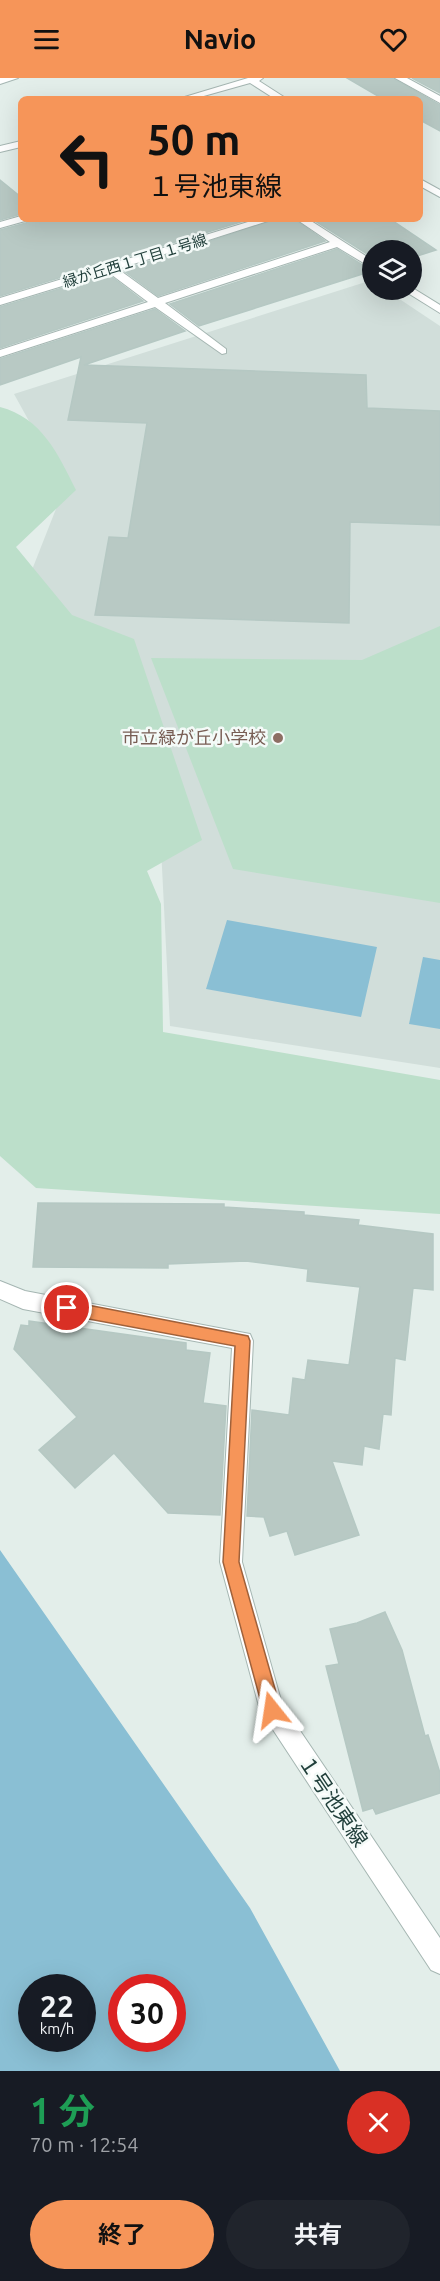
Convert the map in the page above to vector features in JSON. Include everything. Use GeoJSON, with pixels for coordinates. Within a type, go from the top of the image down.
{"type":"FeatureCollection","features":[{"type":"Feature","properties":{"kind":"street"},"geometry":{"type":"LineString","coordinates":[[0,81],[13,78]]}},
{"type":"Feature","properties":{"kind":"street"},"geometry":{"type":"LineString","coordinates":[[400,78],[440,100]]}},
{"type":"Feature","properties":{"kind":"street"},"geometry":{"type":"LineString","coordinates":[[194,96],[254,79],[278,96]]}},
{"type":"Feature","properties":{"kind":"street"},"geometry":{"type":"LineString","coordinates":[[0,150],[18,145]]}},
{"type":"Feature","properties":{"kind":"street"},"geometry":{"type":"LineString","coordinates":[[423,184],[440,194]]}},
{"type":"Feature","properties":{"kind":"street"},"geometry":{"type":"LineString","coordinates":[[0,225],[18,220]]}},
{"type":"Feature","properties":{"kind":"street","name":"緑が丘西１丁目１号線"},"geometry":{"type":"LineString","coordinates":[[0,302],[259,222]]}},
{"type":"Feature","properties":{"kind":"street"},"geometry":{"type":"LineString","coordinates":[[306,222],[362,259]]}},
{"type":"Feature","properties":{"kind":"street"},"geometry":{"type":"LineString","coordinates":[[0,354],[338,243]]}},
{"type":"Feature","properties":{"kind":"street"},"geometry":{"type":"LineString","coordinates":[[110,268],[222,351]]}},
{"type":"Feature","properties":{"kind":"street"},"geometry":{"type":"LineString","coordinates":[[422,298],[440,310]]}},
{"type":"Feature","properties":{"kind":"street","name":"１号池東線"},"geometry":{"type":"LineString","coordinates":[[0,1290],[22,1300],[243,1341],[231,1562],[272,1710],[440,1961]]}},
{"type":"Feature","properties":{"kind":"shaded area","name":"市立緑が丘小学校"},"geometry":{"type":"Polygon","coordinates":[[[362,283],[362,300],[401,300],[440,326],[440,1068],[170,1026],[160,828],[28,580],[65,486],[14,394],[362,283]]]}},
{"type":"Feature","properties":{"kind":"green space"},"geometry":{"type":"Polygon","coordinates":[[[0,407],[15,412],[38,429],[55,451],[76,490],[16,547],[72,615],[134,639],[202,840],[147,871],[161,904],[163,1032],[440,1080],[440,1214],[36,1188],[0,1156],[0,407]]]}},
{"type":"Feature","properties":{"kind":"green space"},"geometry":{"type":"Polygon","coordinates":[[[440,626],[440,903],[233,869],[151,658],[362,660],[440,626]]]}},
{"type":"Feature","properties":{"kind":"water"},"geometry":{"type":"Polygon","coordinates":[[[227,920],[377,947],[361,1017],[206,989],[227,920]]]}},
{"type":"Feature","properties":{"kind":"water"},"geometry":{"type":"Polygon","coordinates":[[[423,957],[440,960],[440,1029],[409,1024],[423,957]]]}},
{"type":"Feature","properties":{"kind":"water"},"geometry":{"type":"Polygon","coordinates":[[[0,1550],[250,1908],[340,2071],[0,2071],[0,1550]]]}},
{"type":"Feature","properties":{"kind":"building"},"geometry":{"type":"Polygon","coordinates":[[[347,78],[393,78],[440,105],[440,131],[423,122],[423,96],[378,96],[347,78]]]}},
{"type":"Feature","properties":{"kind":"building"},"geometry":{"type":"Polygon","coordinates":[[[412,78],[440,78],[440,93],[412,78]]]}},
{"type":"Feature","properties":{"kind":"building"},"geometry":{"type":"Polygon","coordinates":[[[0,180],[18,195],[18,215],[0,220],[0,180]]]}},
{"type":"Feature","properties":{"kind":"building"},"geometry":{"type":"Polygon","coordinates":[[[240,222],[0,296],[0,230],[26,223],[240,222]]]}},
{"type":"Feature","properties":{"kind":"building"},"geometry":{"type":"Polygon","coordinates":[[[267,222],[298,222],[325,241],[158,296],[123,270],[267,222]]]}},
{"type":"Feature","properties":{"kind":"building"},"geometry":{"type":"Polygon","coordinates":[[[317,222],[394,222],[421,240],[362,240],[362,251],[317,222]]]}},
{"type":"Feature","properties":{"kind":"building"},"geometry":{"type":"Polygon","coordinates":[[[422,241],[436,250],[422,254],[422,241]]]}},
{"type":"Feature","properties":{"kind":"building"},"geometry":{"type":"Polygon","coordinates":[[[337,249],[362,265],[362,274],[199,326],[170,304],[337,249]]]}},
{"type":"Feature","properties":{"kind":"building"},"geometry":{"type":"Polygon","coordinates":[[[108,274],[143,301],[0,348],[0,307],[108,274]]]}},
{"type":"Feature","properties":{"kind":"building"},"geometry":{"type":"Polygon","coordinates":[[[155,309],[185,331],[84,365],[366,375],[367,408],[440,411],[440,525],[350,522],[349,623],[95,615],[109,537],[128,538],[147,423],[68,420],[81,357],[0,385],[0,359],[155,309]]]}},
{"type":"Feature","properties":{"kind":"building"},"geometry":{"type":"Polygon","coordinates":[[[38,1203],[224,1204],[224,1207],[304,1212],[304,1215],[359,1220],[358,1225],[433,1234],[433,1290],[413,1288],[405,1360],[395,1358],[391,1415],[383,1414],[379,1449],[364,1446],[362,1465],[332,1461],[359,1535],[295,1555],[287,1531],[270,1536],[264,1517],[247,1516],[252,1410],[289,1415],[293,1378],[305,1380],[308,1360],[349,1365],[360,1287],[307,1281],[308,1269],[246,1261],[168,1264],[168,1268],[33,1267],[38,1203]]]}},
{"type":"Feature","properties":{"kind":"building"},"geometry":{"type":"Polygon","coordinates":[[[29,1321],[186,1343],[186,1350],[210,1353],[203,1403],[226,1406],[220,1515],[168,1513],[114,1453],[75,1488],[39,1450],[77,1417],[14,1349],[21,1325],[29,1326],[29,1321]]]}},
{"type":"Feature","properties":{"kind":"building"},"geometry":{"type":"Polygon","coordinates":[[[385,1612],[402,1650],[425,1736],[428,1735],[440,1773],[440,1793],[376,1814],[373,1808],[363,1811],[326,1666],[339,1664],[330,1629],[357,1623],[385,1612]]]}},
{"type":"Feature","properties":{"kind":"place","name":"市立緑が丘小学校"},"geometry":{"type":"Point","coordinates":[278,738]}},
{"type":"Feature","properties":{"kind":"route"},"geometry":{"type":"LineString","coordinates":[[67,1308],[243,1341],[231,1562],[272,1710]]}}]}
